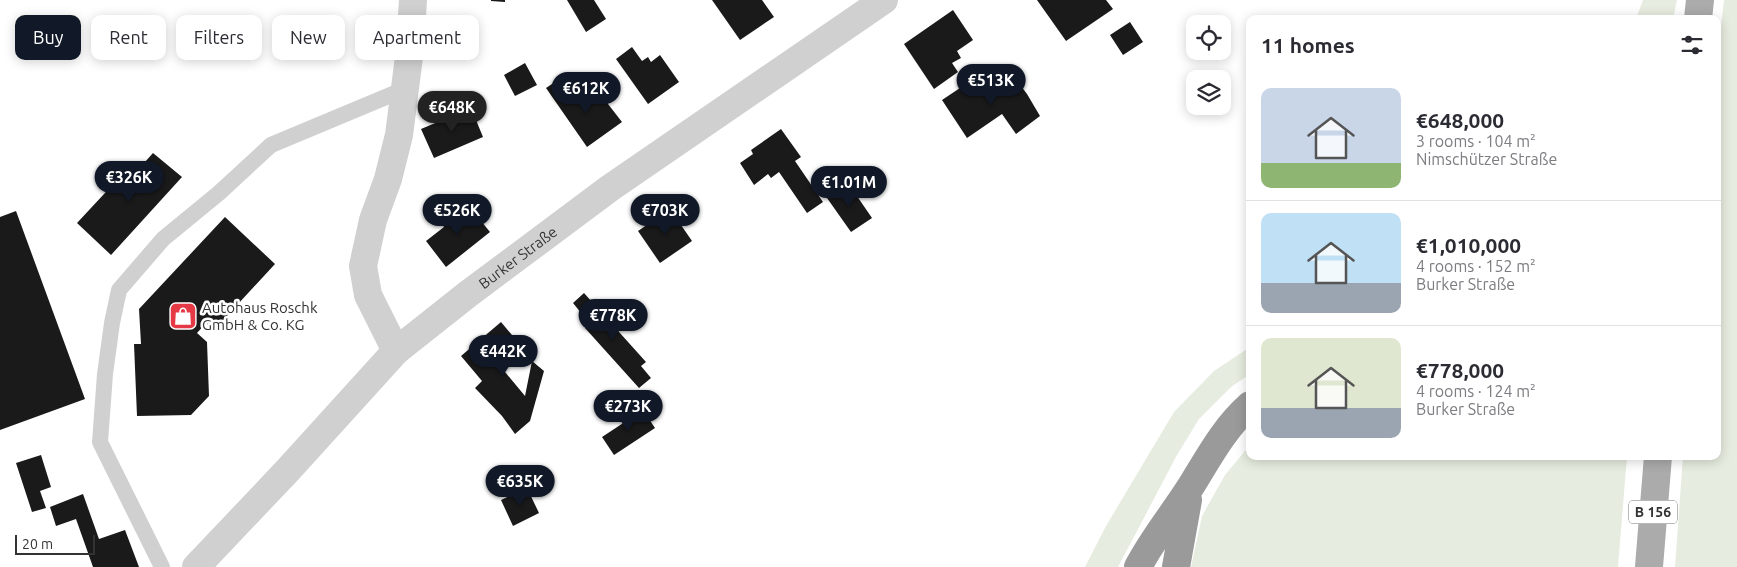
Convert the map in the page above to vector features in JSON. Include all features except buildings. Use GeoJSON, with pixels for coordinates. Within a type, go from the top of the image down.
{"type":"FeatureCollection","features":[{"type":"Feature","properties":{"kind":"highway"},"geometry":{"type":"LineString","coordinates":[[1138,567],[1207,458],[1225,432],[1246,409]]}},
{"type":"Feature","properties":{"kind":"highway"},"geometry":{"type":"LineString","coordinates":[[1176,567],[1177,552],[1191,486]]}},
{"type":"Feature","properties":{"kind":"main road"},"geometry":{"type":"LineString","coordinates":[[1698,15],[1700,0]]}},
{"type":"Feature","properties":{"kind":"main road","name":"B 156"},"geometry":{"type":"LineString","coordinates":[[1648,567],[1658,460]]}},
{"type":"Feature","properties":{"kind":"street"},"geometry":{"type":"LineString","coordinates":[[396,351],[368,295],[363,266],[373,220],[388,179],[399,135],[410,49],[413,0]]}},
{"type":"Feature","properties":{"kind":"street","name":"Burker Straße"},"geometry":{"type":"LineString","coordinates":[[196,567],[288,470],[396,351],[468,294],[610,188],[884,0]]}},
{"type":"Feature","properties":{"kind":"lane"},"geometry":{"type":"LineString","coordinates":[[162,567],[100,442],[112,323],[120,290],[163,239],[219,193],[271,145],[405,89]]}},
{"type":"Feature","properties":{"kind":"shaded area"},"geometry":{"type":"Polygon","coordinates":[[[1643,0],[1677,0],[1674,15],[1637,15],[1643,0]]]}},
{"type":"Feature","properties":{"kind":"shaded area"},"geometry":{"type":"Polygon","coordinates":[[[1724,0],[1737,0],[1737,567],[1675,567],[1683,460],[1721,460],[1721,26],[1724,0]]]}},
{"type":"Feature","properties":{"kind":"shaded area"},"geometry":{"type":"Polygon","coordinates":[[[1246,350],[1246,377],[1231,387],[1199,419],[1177,455],[1118,567],[1085,567],[1106,526],[1174,412],[1214,371],[1246,350]]]}},
{"type":"Feature","properties":{"kind":"shaded area"},"geometry":{"type":"Polygon","coordinates":[[[1246,450],[1246,460],[1627,460],[1618,567],[1191,567],[1202,516],[1225,475],[1246,450]]]}},
{"type":"Feature","properties":{"kind":"place","name":"Autohaus Roschk GmbH & Co. KG"},"geometry":{"type":"Point","coordinates":[183,316]}}]}
